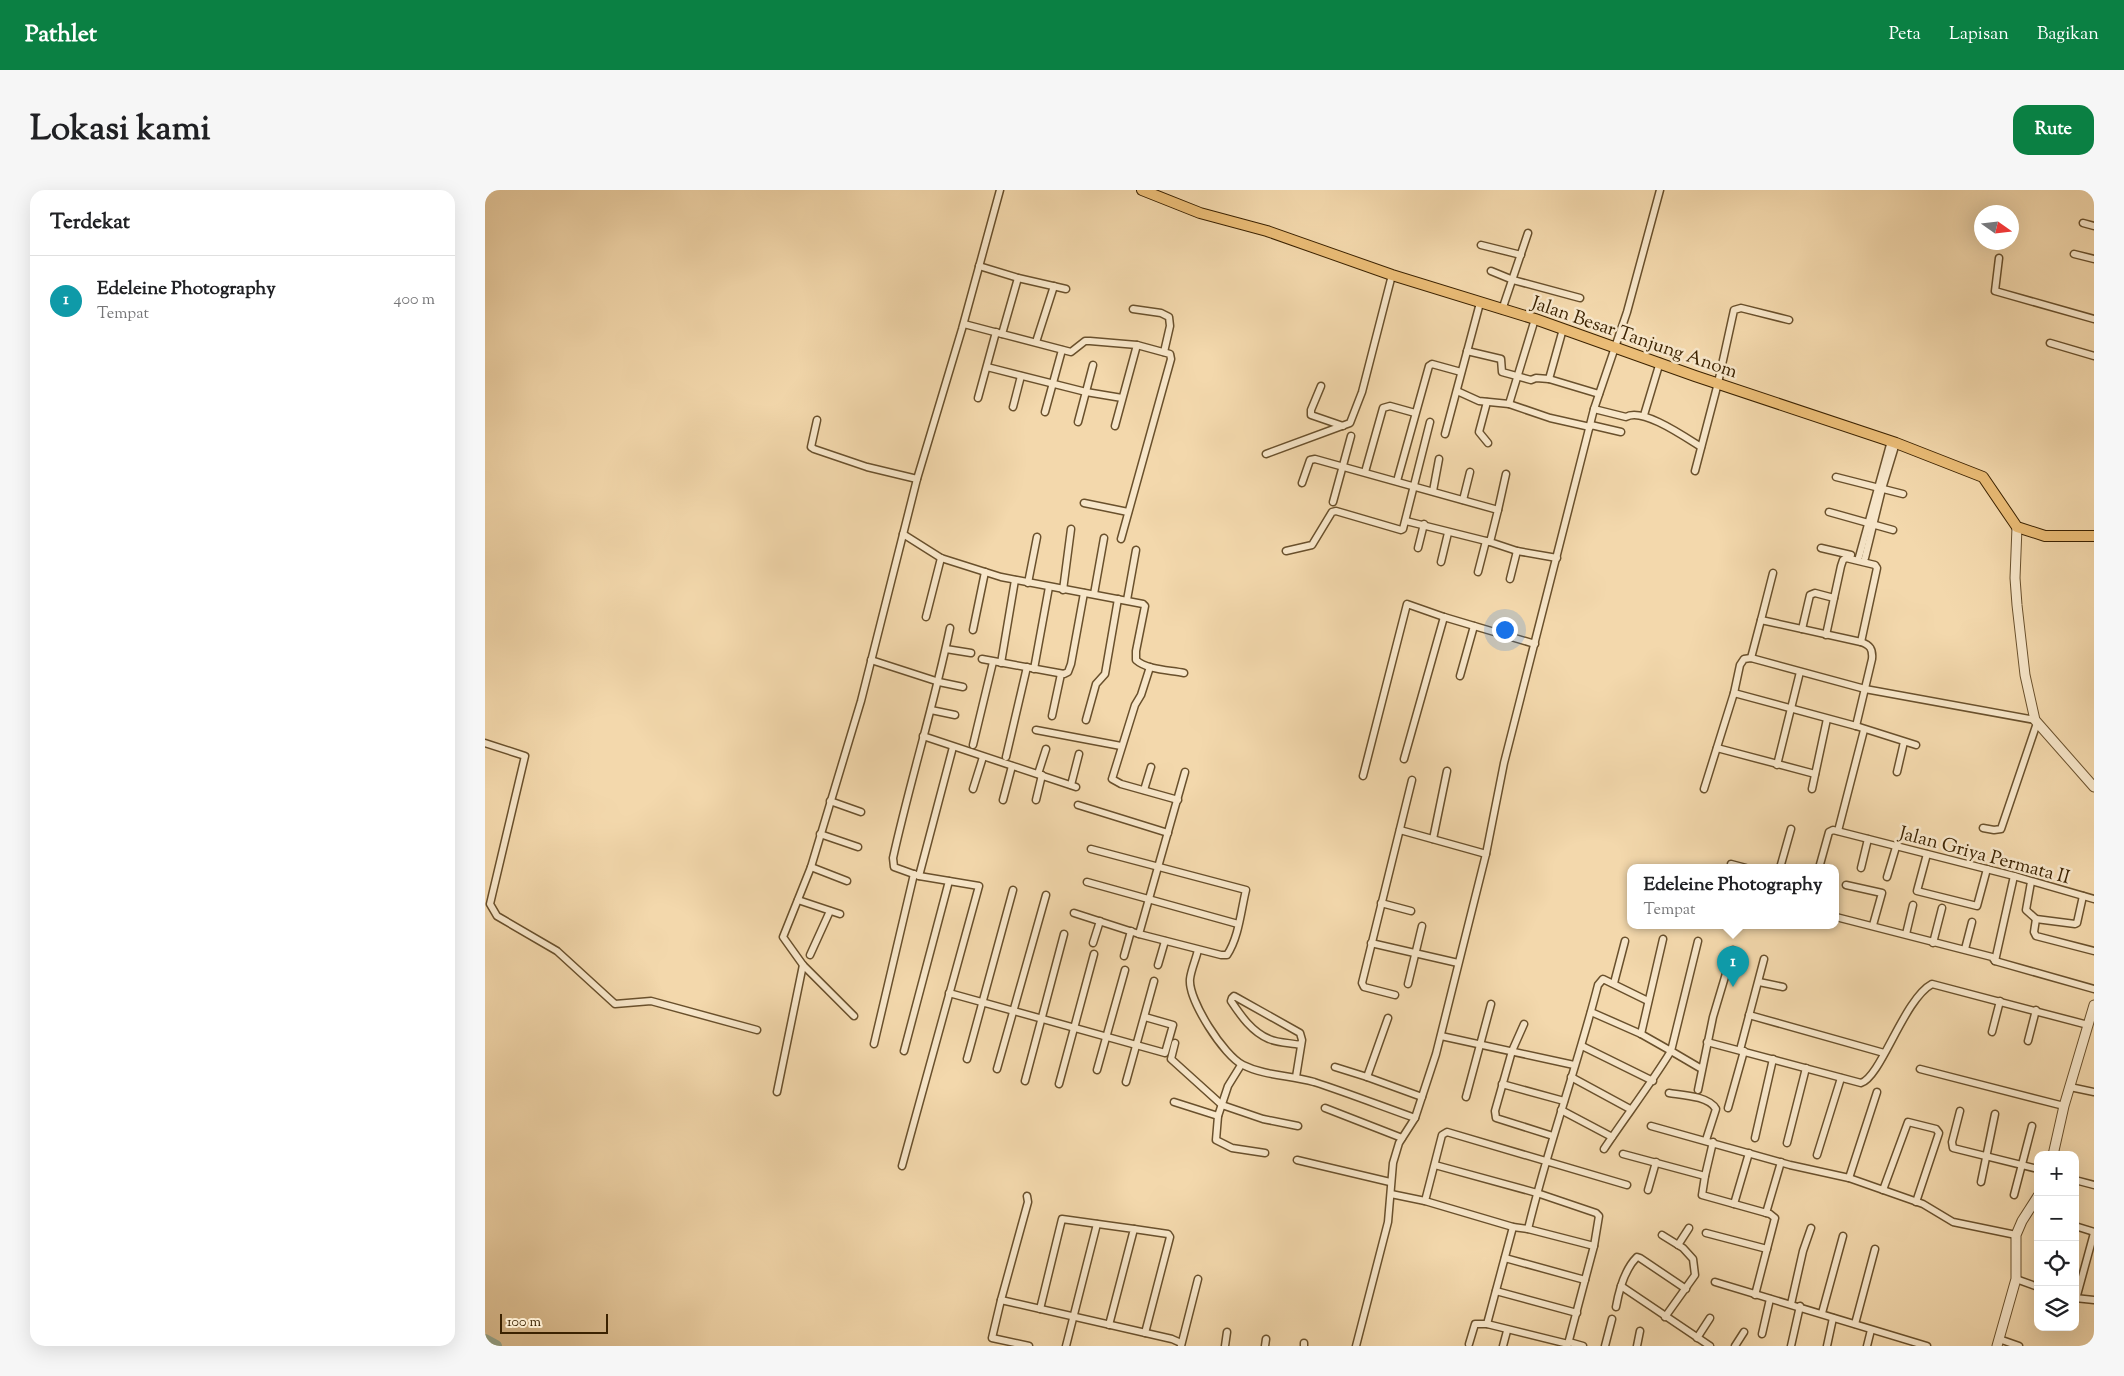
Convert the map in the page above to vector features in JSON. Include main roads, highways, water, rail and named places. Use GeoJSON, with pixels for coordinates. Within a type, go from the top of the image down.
{"type":"FeatureCollection","features":[{"type":"Feature","properties":{"kind":"main road","name":"Jalan Besar Tanjung Anom"},"geometry":{"type":"LineString","coordinates":[[1142,190],[1200,213],[1303,243],[1392,275],[1535,319],[1893,442],[1983,477],[2017,527],[2045,536],[2094,536]]}},
{"type":"Feature","properties":{"kind":"waterway"},"geometry":{"type":"LineString","coordinates":[[485,1340],[496,1346]]}},
{"type":"Feature","properties":{"kind":"place","name":"Edeleine Photography"},"geometry":{"type":"Point","coordinates":[1733,987]}}]}
